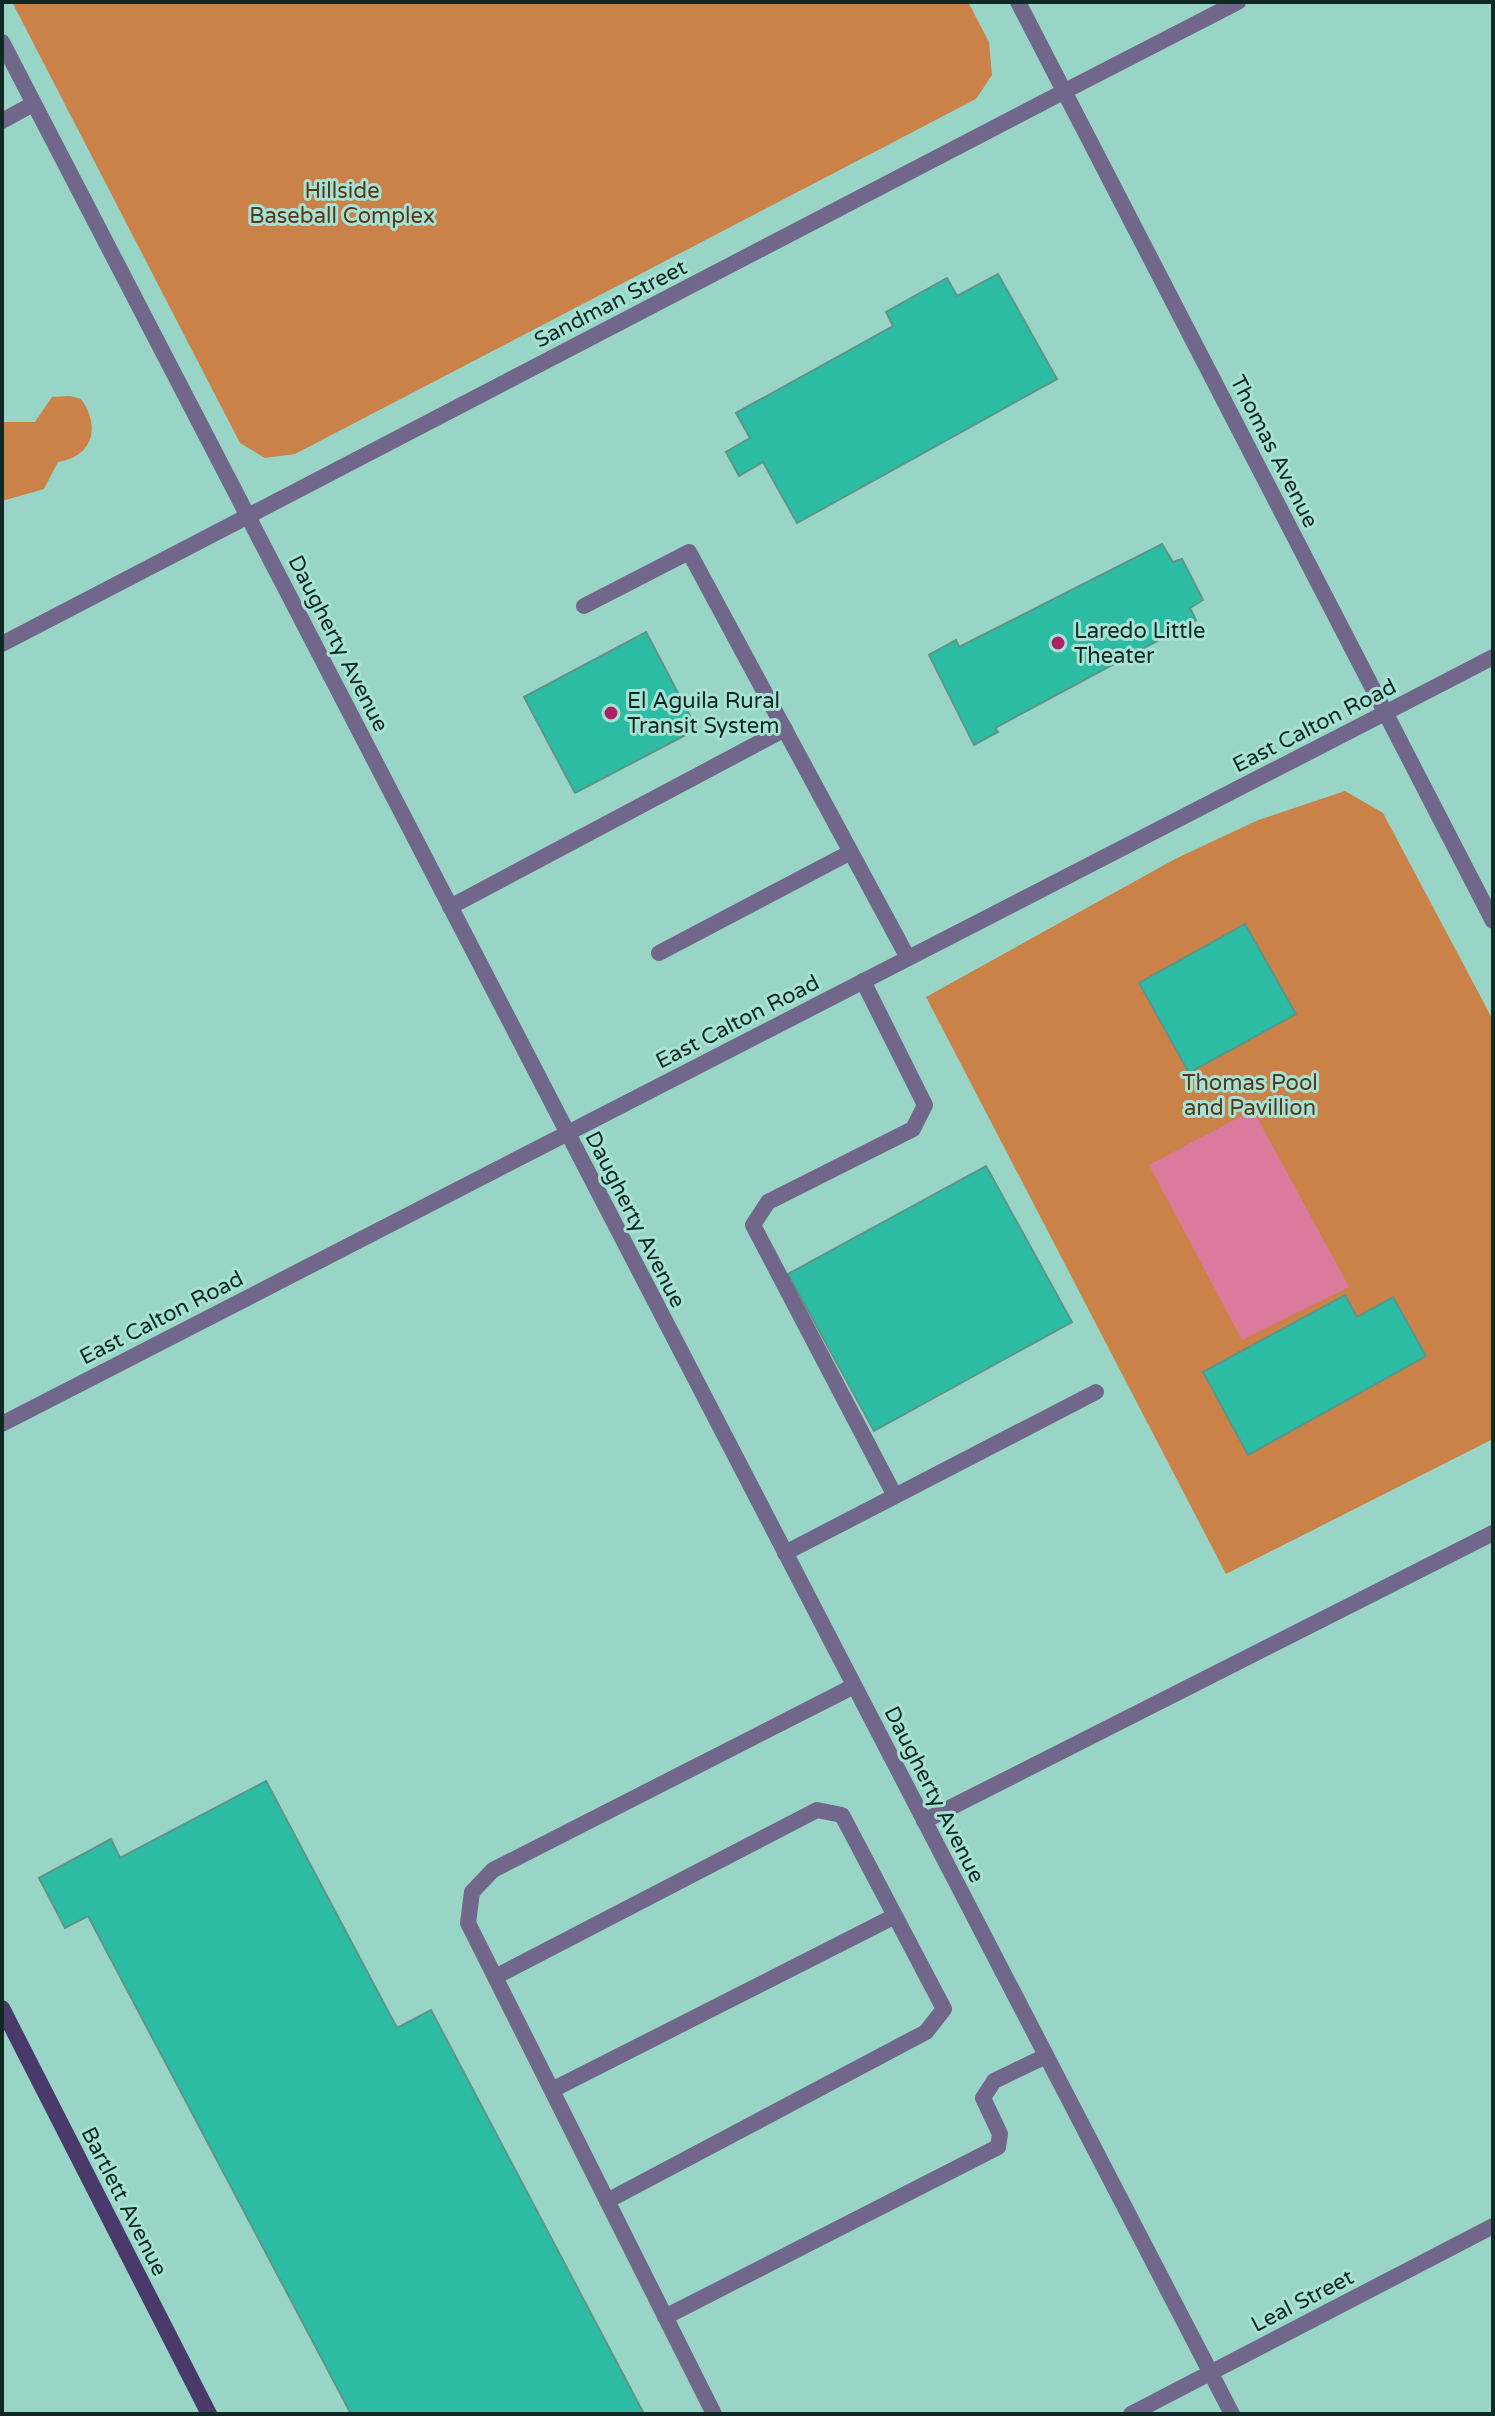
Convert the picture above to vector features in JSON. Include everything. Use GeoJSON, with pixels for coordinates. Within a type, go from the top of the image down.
{"type":"FeatureCollection","features":[{"type":"Feature","properties":{"kind":"main road","name":"Bartlett Avenue"},"geometry":{"type":"LineString","coordinates":[[2,2008],[209,2414]]}},
{"type":"Feature","properties":{"kind":"street","name":"Thomas Avenue"},"geometry":{"type":"LineString","coordinates":[[1018,2],[1493,921]]}},
{"type":"Feature","properties":{"kind":"street","name":"Sandman Street"},"geometry":{"type":"LineString","coordinates":[[2,644],[1238,2]]}},
{"type":"Feature","properties":{"kind":"street","name":"Daugherty Avenue"},"geometry":{"type":"LineString","coordinates":[[2,42],[1232,2414]]}},
{"type":"Feature","properties":{"kind":"street"},"geometry":{"type":"LineString","coordinates":[[2,121],[33,104]]}},
{"type":"Feature","properties":{"kind":"street"},"geometry":{"type":"LineString","coordinates":[[584,606],[689,552],[908,958]]}},
{"type":"Feature","properties":{"kind":"street","name":"East Calton Road"},"geometry":{"type":"LineString","coordinates":[[2,1424],[1493,657]]}},
{"type":"Feature","properties":{"kind":"street"},"geometry":{"type":"LineString","coordinates":[[450,907],[785,729]]}},
{"type":"Feature","properties":{"kind":"street"},"geometry":{"type":"LineString","coordinates":[[659,953],[851,852]]}},
{"type":"Feature","properties":{"kind":"street"},"geometry":{"type":"LineString","coordinates":[[863,981],[925,1105],[913,1129],[768,1202],[753,1225],[895,1496]]}},
{"type":"Feature","properties":{"kind":"street"},"geometry":{"type":"LineString","coordinates":[[785,1553],[1096,1392]]}},
{"type":"Feature","properties":{"kind":"street"},"geometry":{"type":"LineString","coordinates":[[924,1821],[1493,1533]]}},
{"type":"Feature","properties":{"kind":"street"},"geometry":{"type":"LineString","coordinates":[[714,2414],[468,1923],[472,1892],[493,1870],[854,1686]]}},
{"type":"Feature","properties":{"kind":"street"},"geometry":{"type":"LineString","coordinates":[[495,1977],[817,1810],[842,1815],[944,2009],[926,2032],[607,2201]]}},
{"type":"Feature","properties":{"kind":"street"},"geometry":{"type":"LineString","coordinates":[[552,2090],[895,1916]]}},
{"type":"Feature","properties":{"kind":"street"},"geometry":{"type":"LineString","coordinates":[[665,2317],[998,2147],[1000,2134],[983,2098],[994,2081],[1046,2056]]}},
{"type":"Feature","properties":{"kind":"street","name":"Leal Street"},"geometry":{"type":"LineString","coordinates":[[1131,2414],[1493,2226]]}},
{"type":"Feature","properties":{"kind":"green space","name":"Hillside Baseball Complex"},"geometry":{"type":"Polygon","coordinates":[[[12,2],[968,2],[989,42],[992,75],[976,99],[295,454],[265,458],[240,443],[12,2]]]}},
{"type":"Feature","properties":{"kind":"green space"},"geometry":{"type":"Polygon","coordinates":[[[52,397],[81,399],[91,420],[92,429],[86,447],[70,459],[58,462],[44,489],[2,501],[2,422],[35,422],[52,397]]]}},
{"type":"Feature","properties":{"kind":"green space","name":"Thomas Pool and Pavillion"},"geometry":{"type":"Polygon","coordinates":[[[1345,791],[1383,813],[1493,1020],[1493,1439],[1226,1574],[926,997],[1175,859],[1256,821],[1345,791]]]}},
{"type":"Feature","properties":{"kind":"shaded area"},"geometry":{"type":"Polygon","coordinates":[[[1253,1110],[1349,1287],[1242,1340],[1149,1165],[1253,1110]]]}},
{"type":"Feature","properties":{"kind":"building"},"geometry":{"type":"Polygon","coordinates":[[[998,274],[1057,379],[797,523],[763,462],[739,476],[726,452],[750,438],[736,413],[893,326],[886,312],[947,278],[957,296],[998,274]]]}},
{"type":"Feature","properties":{"kind":"building","name":"Laredo Little Theater"},"geometry":{"type":"Polygon","coordinates":[[[1162,544],[1173,562],[1182,559],[1203,600],[1190,608],[1196,620],[995,728],[998,732],[974,745],[929,655],[956,640],[959,647],[1162,544]]]}},
{"type":"Feature","properties":{"kind":"building","name":"El Aguila Rural Transit System"},"geometry":{"type":"Polygon","coordinates":[[[646,632],[697,729],[575,793],[524,697],[646,632]]]}},
{"type":"Feature","properties":{"kind":"building"},"geometry":{"type":"Polygon","coordinates":[[[1245,924],[1296,1014],[1189,1073],[1139,983],[1245,924]]]}},
{"type":"Feature","properties":{"kind":"building"},"geometry":{"type":"Polygon","coordinates":[[[986,1166],[1072,1322],[874,1431],[788,1274],[986,1166]]]}},
{"type":"Feature","properties":{"kind":"building"},"geometry":{"type":"Polygon","coordinates":[[[1345,1295],[1357,1317],[1393,1297],[1426,1356],[1248,1455],[1203,1372],[1345,1295]]]}},
{"type":"Feature","properties":{"kind":"building"},"geometry":{"type":"Polygon","coordinates":[[[266,1781],[397,2028],[431,2010],[644,2414],[351,2414],[88,1916],[65,1928],[39,1878],[111,1839],[120,1858],[266,1781]]]}},
{"type":"Feature","properties":{"kind":"place","name":"Laredo Little Theater"},"geometry":{"type":"Point","coordinates":[1058,643]}},
{"type":"Feature","properties":{"kind":"place","name":"El Aguila Rural Transit System"},"geometry":{"type":"Point","coordinates":[611,713]}}]}
